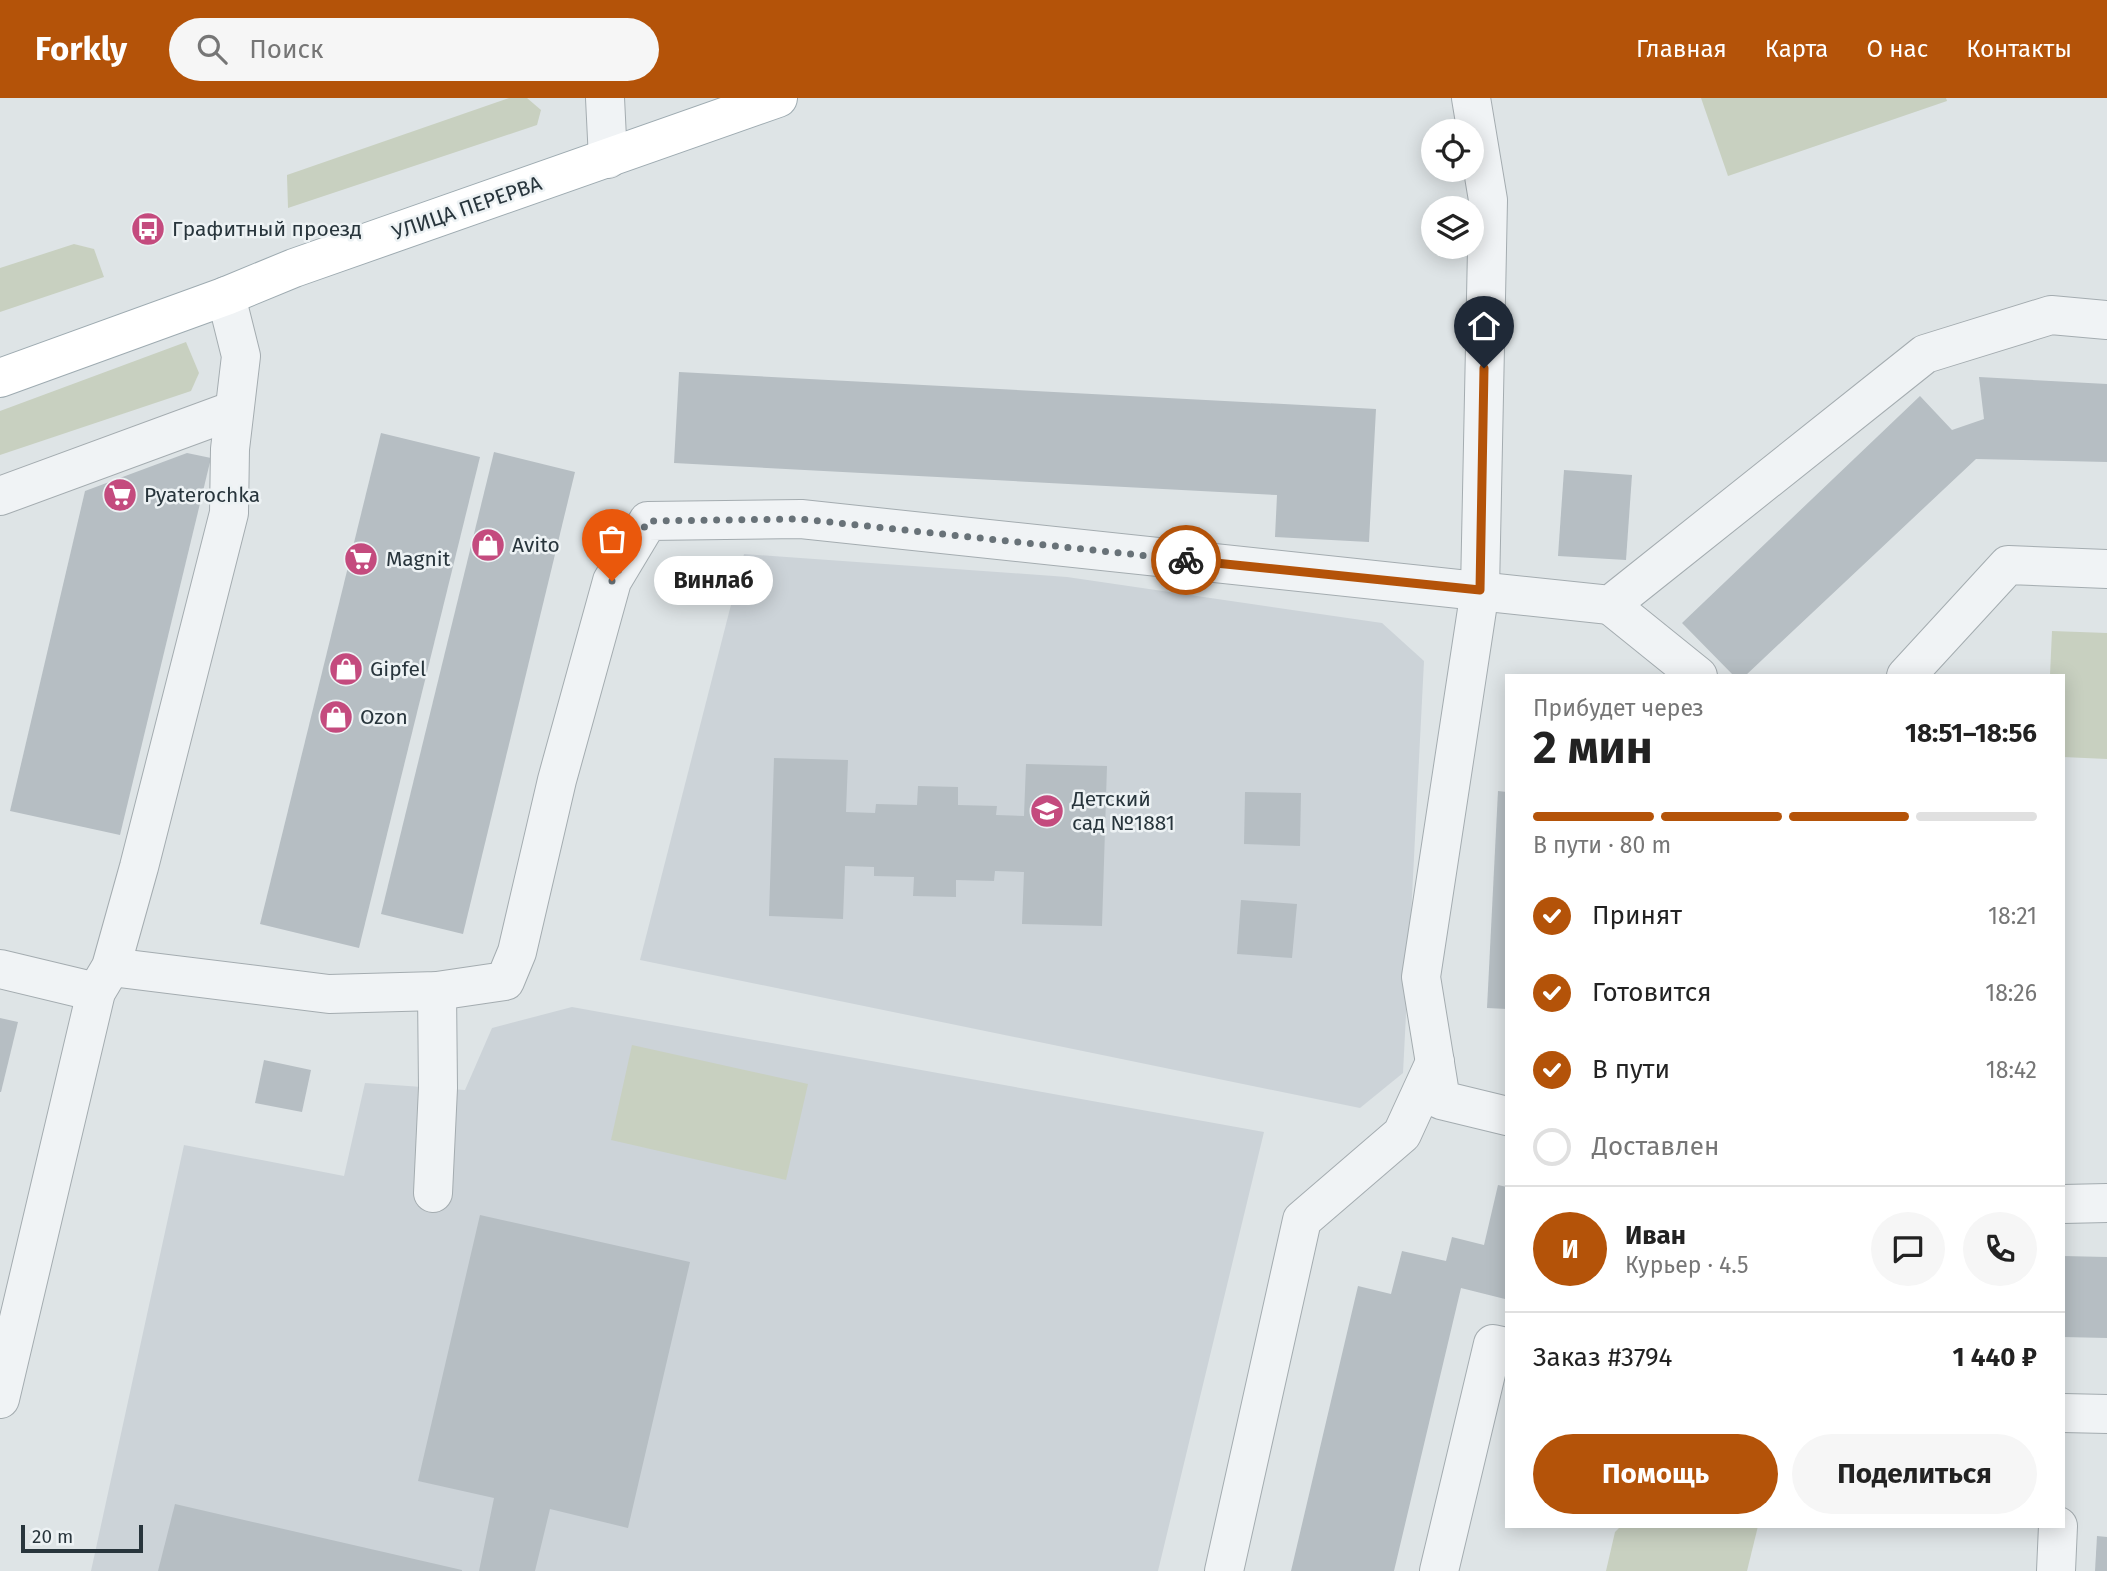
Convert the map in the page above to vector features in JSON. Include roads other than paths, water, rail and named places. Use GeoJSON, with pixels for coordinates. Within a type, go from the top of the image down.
{"type":"FeatureCollection","features":[{"type":"Feature","properties":{"kind":"main road","name":"УЛИЦА ПЕРЕРВА"},"geometry":{"type":"LineString","coordinates":[[0,378],[226,296],[294,268],[778,98]]}},
{"type":"Feature","properties":{"kind":"lane"},"geometry":{"type":"LineString","coordinates":[[605,98],[608,159]]}},
{"type":"Feature","properties":{"kind":"lane"},"geometry":{"type":"LineString","coordinates":[[1471,98],[1488,200],[1480,590],[1420,977],[1441,1100],[1505,1116]]}},
{"type":"Feature","properties":{"kind":"lane"},"geometry":{"type":"LineString","coordinates":[[0,1399],[103,980],[139,867],[229,513],[230,449],[241,356],[226,296]]}},
{"type":"Feature","properties":{"kind":"lane"},"geometry":{"type":"LineString","coordinates":[[1610,606],[1926,354],[2051,315],[2107,320]]}},
{"type":"Feature","properties":{"kind":"lane"},"geometry":{"type":"LineString","coordinates":[[1,505],[234,410]]}},
{"type":"Feature","properties":{"kind":"lane"},"geometry":{"type":"LineString","coordinates":[[0,969],[103,980],[329,994],[437,991],[505,981],[517,952],[557,780],[612,581],[648,521],[801,519],[1610,606],[1695,674]]}},
{"type":"Feature","properties":{"kind":"lane"},"geometry":{"type":"LineString","coordinates":[[1908,674],[2008,565],[2107,569]]}},
{"type":"Feature","properties":{"kind":"lane"},"geometry":{"type":"LineString","coordinates":[[433,1194],[438,1088],[437,991]]}},
{"type":"Feature","properties":{"kind":"lane"},"geometry":{"type":"LineString","coordinates":[[1224,1571],[1302,1220],[1402,1133],[1435,1062]]}},
{"type":"Feature","properties":{"kind":"lane"},"geometry":{"type":"LineString","coordinates":[[2065,1204],[2107,1203]]}},
{"type":"Feature","properties":{"kind":"lane"},"geometry":{"type":"LineString","coordinates":[[1439,1571],[1493,1344],[1505,1347]]}},
{"type":"Feature","properties":{"kind":"lane"},"geometry":{"type":"LineString","coordinates":[[2065,1413],[2107,1414]]}},
{"type":"Feature","properties":{"kind":"lane"},"geometry":{"type":"LineString","coordinates":[[2056,1571],[2058,1528]]}},
{"type":"Feature","properties":{"kind":"place","name":"Графитный проезд"},"geometry":{"type":"Point","coordinates":[148,229]}},
{"type":"Feature","properties":{"kind":"place","name":"Pyaterochka"},"geometry":{"type":"Point","coordinates":[120,495]}},
{"type":"Feature","properties":{"kind":"place","name":"Avito"},"geometry":{"type":"Point","coordinates":[488,545]}},
{"type":"Feature","properties":{"kind":"place","name":"Magnit"},"geometry":{"type":"Point","coordinates":[361,559]}},
{"type":"Feature","properties":{"kind":"place","name":"Винлаб"},"geometry":{"type":"Point","coordinates":[612,581]}},
{"type":"Feature","properties":{"kind":"place","name":"Gipfel"},"geometry":{"type":"Point","coordinates":[346,669]}},
{"type":"Feature","properties":{"kind":"place","name":"Ozon"},"geometry":{"type":"Point","coordinates":[336,717]}},
{"type":"Feature","properties":{"kind":"place","name":"Детский сад №1881"},"geometry":{"type":"Point","coordinates":[1047,811]}}]}
